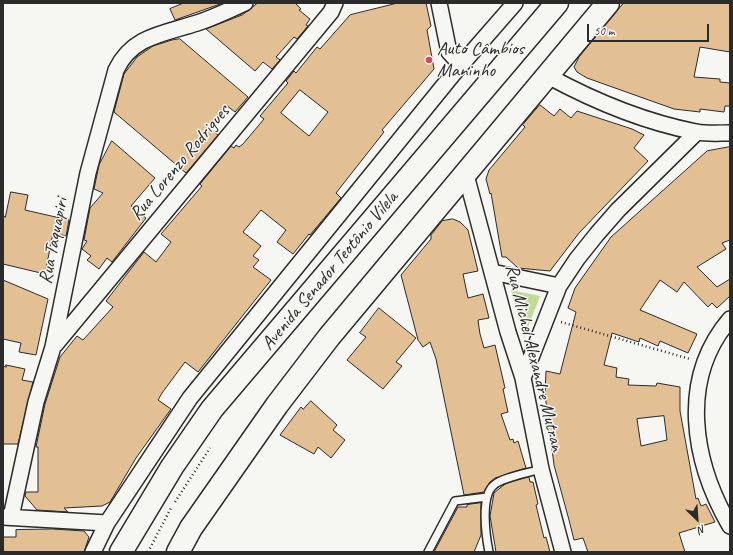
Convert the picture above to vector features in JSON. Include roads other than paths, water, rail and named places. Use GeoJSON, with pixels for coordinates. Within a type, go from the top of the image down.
{"type":"FeatureCollection","features":[{"type":"Feature","properties":{"kind":"main road","name":"Avenida Senador Teotônio Vilela"},"geometry":{"type":"LineString","coordinates":[[121,552],[172,467],[212,409],[557,3]]}},
{"type":"Feature","properties":{"kind":"main road"},"geometry":{"type":"LineString","coordinates":[[178,552],[191,528],[296,380],[329,337],[466,175],[608,3]]}},
{"type":"Feature","properties":{"kind":"street","name":"Rua Taquapiri"},"geometry":{"type":"LineString","coordinates":[[7,517],[36,402],[53,347],[88,173],[116,70],[121,59],[129,49],[140,42],[154,36],[198,23],[245,3]]}},
{"type":"Feature","properties":{"kind":"street","name":"Rua Lorenzo Rodrigues"},"geometry":{"type":"LineString","coordinates":[[53,347],[331,12],[335,3]]}},
{"type":"Feature","properties":{"kind":"street"},"geometry":{"type":"LineString","coordinates":[[439,3],[450,52],[461,65]]}},
{"type":"Feature","properties":{"kind":"street","name":"Avenida Senador Teotônio Vilela"},"geometry":{"type":"LineString","coordinates":[[93,552],[107,523],[190,398],[461,65],[515,3]]}},
{"type":"Feature","properties":{"kind":"street"},"geometry":{"type":"LineString","coordinates":[[548,76],[597,101],[697,132],[730,133]]}},
{"type":"Feature","properties":{"kind":"street"},"geometry":{"type":"LineString","coordinates":[[523,378],[559,286],[577,259],[596,234],[697,132]]}},
{"type":"Feature","properties":{"kind":"street","name":"Rua Michel Alexandre Mutran"},"geometry":{"type":"LineString","coordinates":[[466,175],[523,378],[541,469],[563,552]]}},
{"type":"Feature","properties":{"kind":"street"},"geometry":{"type":"LineString","coordinates":[[492,272],[559,286]]}},
{"type":"Feature","properties":{"kind":"street"},"geometry":{"type":"LineString","coordinates":[[730,319],[710,348],[703,363],[697,400],[699,443],[713,494],[730,526]]}},
{"type":"Feature","properties":{"kind":"street"},"geometry":{"type":"LineString","coordinates":[[7,517],[107,523]]}},
{"type":"Feature","properties":{"kind":"lane"},"geometry":{"type":"LineString","coordinates":[[489,552],[485,529],[487,497],[494,485],[541,469]]}},
{"type":"Feature","properties":{"kind":"lane"},"geometry":{"type":"LineString","coordinates":[[428,552],[455,501],[487,497]]}},
{"type":"Feature","properties":{"kind":"place","name":"Auto Câmbios Maninho"},"geometry":{"type":"Point","coordinates":[429,60]}}]}
